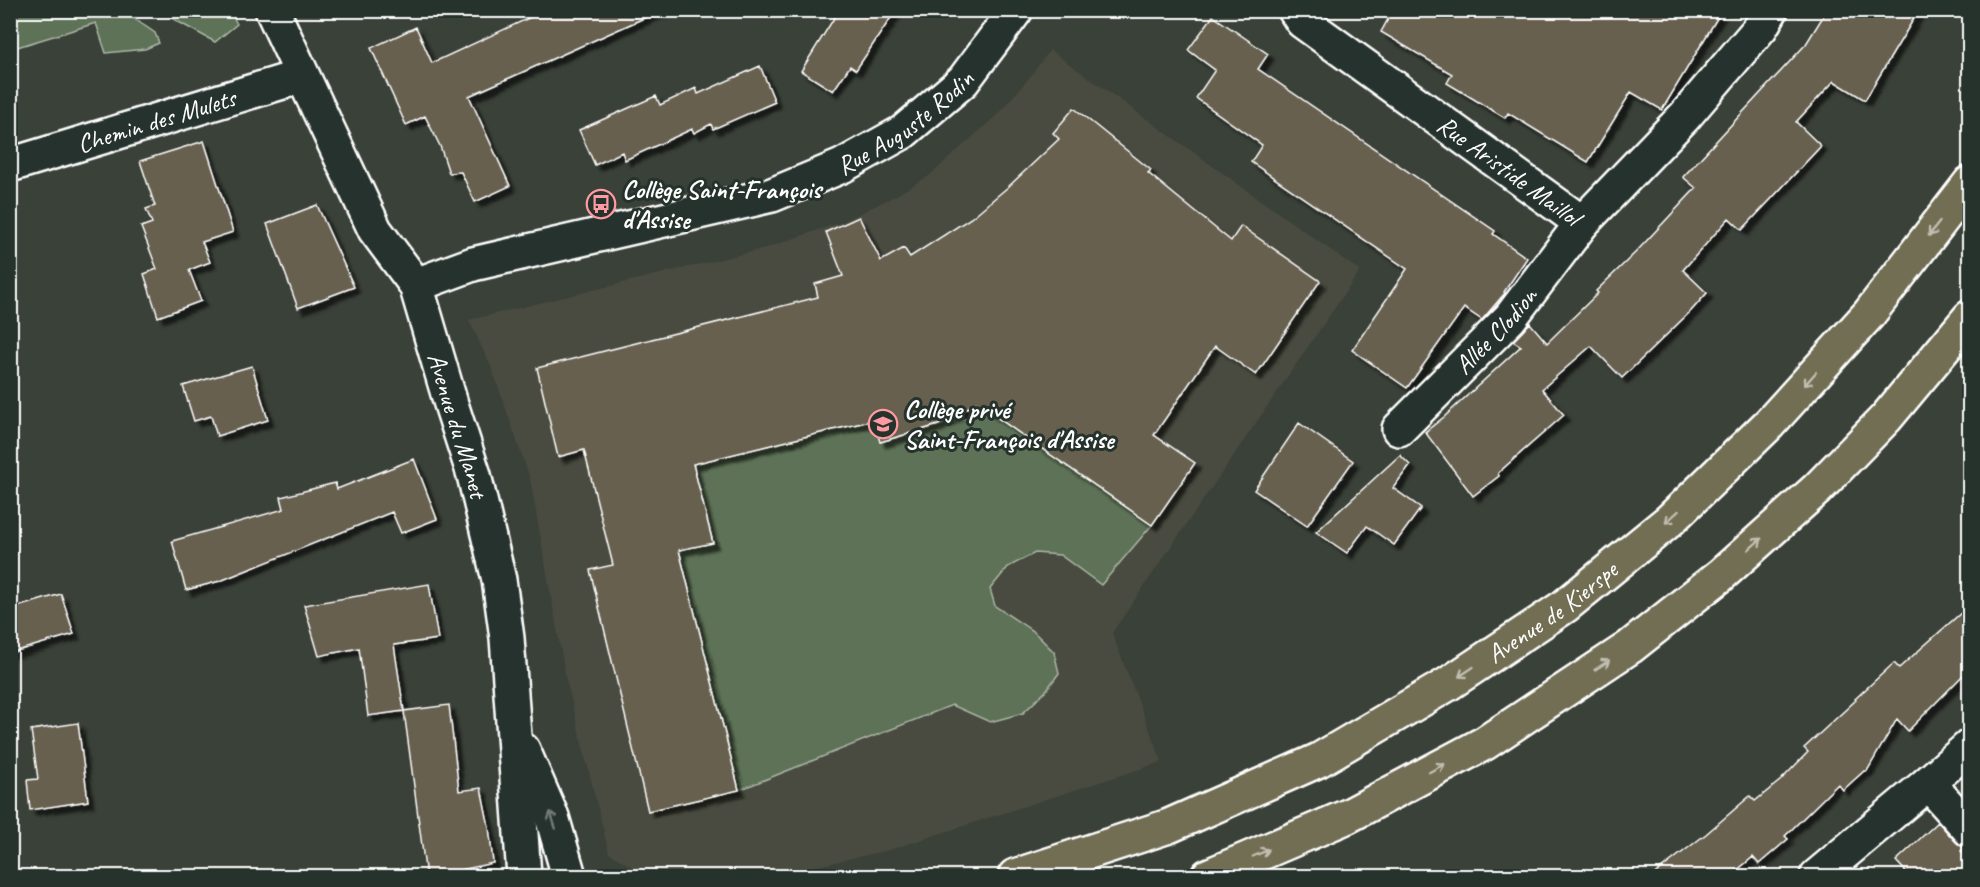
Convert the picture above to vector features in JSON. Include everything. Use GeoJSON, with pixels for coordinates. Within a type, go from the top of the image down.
{"type":"FeatureCollection","features":[{"type":"Feature","properties":{"kind":"main road","name":"Avenue de Kierspe"},"geometry":{"type":"LineString","coordinates":[[1015,876],[1169,826],[1319,760],[1448,684],[1565,606],[1670,520],[1769,424],[1869,314],[1970,183]]}},
{"type":"Feature","properties":{"kind":"main road"},"geometry":{"type":"LineString","coordinates":[[1208,876],[1348,816],[1485,743],[1630,647],[1721,574],[1817,489],[1886,418],[1970,317]]}},
{"type":"Feature","properties":{"kind":"street","name":"Avenue du Manet"},"geometry":{"type":"LineString","coordinates":[[272,10],[375,230],[416,285],[474,474],[499,580],[507,638],[524,876]]}},
{"type":"Feature","properties":{"kind":"street","name":"Rue Auguste Rodin"},"geometry":{"type":"LineString","coordinates":[[416,285],[473,264],[772,195],[842,166],[903,132],[963,81],[1016,10]]}},
{"type":"Feature","properties":{"kind":"street","name":"Rue Aristide Maillol"},"geometry":{"type":"LineString","coordinates":[[1294,10],[1302,21],[1582,223],[1685,116],[1761,27],[1771,10]]}},
{"type":"Feature","properties":{"kind":"street","name":"Chemin des Mulets"},"geometry":{"type":"LineString","coordinates":[[10,165],[302,76]]}},
{"type":"Feature","properties":{"kind":"street","name":"Allée Clodion"},"geometry":{"type":"LineString","coordinates":[[1399,429],[1510,318],[1582,223]]}},
{"type":"Feature","properties":{"kind":"street"},"geometry":{"type":"LineString","coordinates":[[513,730],[552,817],[569,876]]}},
{"type":"Feature","properties":{"kind":"street"},"geometry":{"type":"LineString","coordinates":[[1817,876],[1970,746]]}},
{"type":"Feature","properties":{"kind":"street"},"geometry":{"type":"LineString","coordinates":[[1928,783],[1970,830]]}},
{"type":"Feature","properties":{"kind":"shaded area","name":"Collège privé Saint-François d'Assise"},"geometry":{"type":"Polygon","coordinates":[[[1050,50],[1360,271],[1112,633],[1162,762],[889,850],[773,876],[647,876],[609,853],[566,679],[530,479],[492,369],[469,320],[763,249],[844,221],[929,176],[997,115],[1050,50]]]}},
{"type":"Feature","properties":{"kind":"green space"},"geometry":{"type":"Polygon","coordinates":[[[11,10],[123,11],[155,33],[159,43],[145,49],[106,53],[96,23],[11,49],[11,10]]]}},
{"type":"Feature","properties":{"kind":"green space"},"geometry":{"type":"Polygon","coordinates":[[[162,11],[230,11],[237,24],[215,42],[162,11]]]}},
{"type":"Feature","properties":{"kind":"green space"},"geometry":{"type":"Polygon","coordinates":[[[989,412],[1152,525],[1101,585],[1060,555],[1035,553],[1008,567],[990,589],[995,606],[1034,632],[1054,652],[1059,673],[1045,692],[1023,713],[990,722],[952,705],[739,790],[679,550],[712,539],[693,464],[874,420],[881,442],[989,412]]]}},
{"type":"Feature","properties":{"kind":"building"},"geometry":{"type":"Polygon","coordinates":[[[546,10],[662,10],[469,96],[510,186],[475,202],[461,172],[449,173],[440,146],[425,116],[406,125],[371,48],[416,27],[432,63],[546,10]]]}},
{"type":"Feature","properties":{"kind":"building"},"geometry":{"type":"Polygon","coordinates":[[[839,10],[896,10],[856,70],[850,66],[833,91],[801,71],[839,10]]]}},
{"type":"Feature","properties":{"kind":"building"},"geometry":{"type":"Polygon","coordinates":[[[1393,10],[1722,10],[1662,110],[1631,92],[1588,162],[1508,113],[1505,118],[1447,83],[1452,74],[1381,32],[1393,10]]]}},
{"type":"Feature","properties":{"kind":"building"},"geometry":{"type":"Polygon","coordinates":[[[1827,10],[1919,10],[1865,100],[1834,81],[1796,122],[1821,146],[1742,230],[1729,218],[1683,270],[1707,293],[1691,311],[1622,378],[1591,346],[1542,389],[1564,415],[1498,473],[1499,476],[1473,496],[1425,432],[1521,346],[1513,341],[1530,323],[1547,343],[1598,293],[1596,291],[1696,188],[1683,177],[1806,44],[1827,10]]]}},
{"type":"Feature","properties":{"kind":"building"},"geometry":{"type":"Polygon","coordinates":[[[1213,16],[1268,54],[1258,69],[1495,231],[1493,234],[1527,258],[1505,293],[1482,320],[1464,308],[1407,388],[1352,350],[1407,269],[1251,162],[1262,145],[1196,98],[1215,70],[1188,50],[1213,16]]]}},
{"type":"Feature","properties":{"kind":"building"},"geometry":{"type":"Polygon","coordinates":[[[760,66],[775,102],[713,129],[711,124],[694,133],[692,129],[625,160],[622,152],[595,165],[579,130],[656,96],[660,105],[696,88],[698,94],[760,66]]]}},
{"type":"Feature","properties":{"kind":"building"},"geometry":{"type":"Polygon","coordinates":[[[1074,108],[1151,170],[1148,173],[1231,241],[1241,226],[1320,281],[1256,375],[1215,346],[1154,435],[1195,463],[1152,525],[976,403],[938,425],[880,442],[874,420],[693,464],[713,543],[679,550],[739,790],[648,811],[590,570],[613,565],[584,450],[558,457],[537,368],[818,297],[815,284],[843,276],[826,232],[859,217],[881,261],[904,248],[910,257],[971,218],[1008,187],[1059,139],[1053,133],[1074,108]]]}},
{"type":"Feature","properties":{"kind":"building"},"geometry":{"type":"Polygon","coordinates":[[[204,141],[233,232],[202,242],[210,262],[189,270],[201,301],[158,317],[144,274],[157,269],[141,227],[152,223],[146,209],[155,206],[140,161],[204,141]]]}},
{"type":"Feature","properties":{"kind":"building"},"geometry":{"type":"Polygon","coordinates":[[[317,205],[354,287],[298,308],[267,224],[317,205]]]}},
{"type":"Feature","properties":{"kind":"building"},"geometry":{"type":"Polygon","coordinates":[[[252,366],[268,420],[217,436],[211,416],[194,421],[183,386],[252,366]]]}},
{"type":"Feature","properties":{"kind":"building"},"geometry":{"type":"Polygon","coordinates":[[[1299,423],[1353,461],[1307,526],[1254,490],[1299,423]]]}},
{"type":"Feature","properties":{"kind":"building"},"geometry":{"type":"Polygon","coordinates":[[[1400,455],[1410,465],[1393,488],[1421,508],[1394,545],[1367,526],[1347,553],[1316,532],[1400,455]]]}},
{"type":"Feature","properties":{"kind":"building"},"geometry":{"type":"Polygon","coordinates":[[[414,459],[437,519],[401,533],[392,512],[220,581],[186,590],[172,541],[284,509],[281,497],[335,483],[337,489],[414,459]]]}},
{"type":"Feature","properties":{"kind":"building"},"geometry":{"type":"Polygon","coordinates":[[[429,584],[438,639],[394,645],[404,711],[368,716],[359,648],[319,656],[304,605],[429,584]]]}},
{"type":"Feature","properties":{"kind":"building"},"geometry":{"type":"Polygon","coordinates":[[[61,594],[74,634],[10,653],[10,609],[61,594]]]}},
{"type":"Feature","properties":{"kind":"building"},"geometry":{"type":"Polygon","coordinates":[[[1970,605],[1970,668],[1908,731],[1897,719],[1867,771],[1864,771],[1843,790],[1838,784],[1785,836],[1788,839],[1759,864],[1753,857],[1730,876],[1652,876],[1750,796],[1755,801],[1781,780],[1808,752],[1804,748],[1855,699],[1894,663],[1899,668],[1970,605]]]}},
{"type":"Feature","properties":{"kind":"building"},"geometry":{"type":"Polygon","coordinates":[[[449,705],[459,791],[481,788],[493,863],[426,876],[404,711],[449,705]]]}},
{"type":"Feature","properties":{"kind":"building"},"geometry":{"type":"Polygon","coordinates":[[[78,723],[88,801],[30,810],[27,780],[38,779],[31,730],[78,723]]]}},
{"type":"Feature","properties":{"kind":"building"},"geometry":{"type":"Polygon","coordinates":[[[1938,822],[1964,848],[1961,851],[1970,860],[1970,876],[1910,876],[1896,861],[1938,822]]]}},
{"type":"Feature","properties":{"kind":"place","name":"Collège Saint-François d'Assise"},"geometry":{"type":"Point","coordinates":[601,204]}},
{"type":"Feature","properties":{"kind":"place","name":"Collège privé Saint-François d'Assise"},"geometry":{"type":"Point","coordinates":[883,424]}}]}
